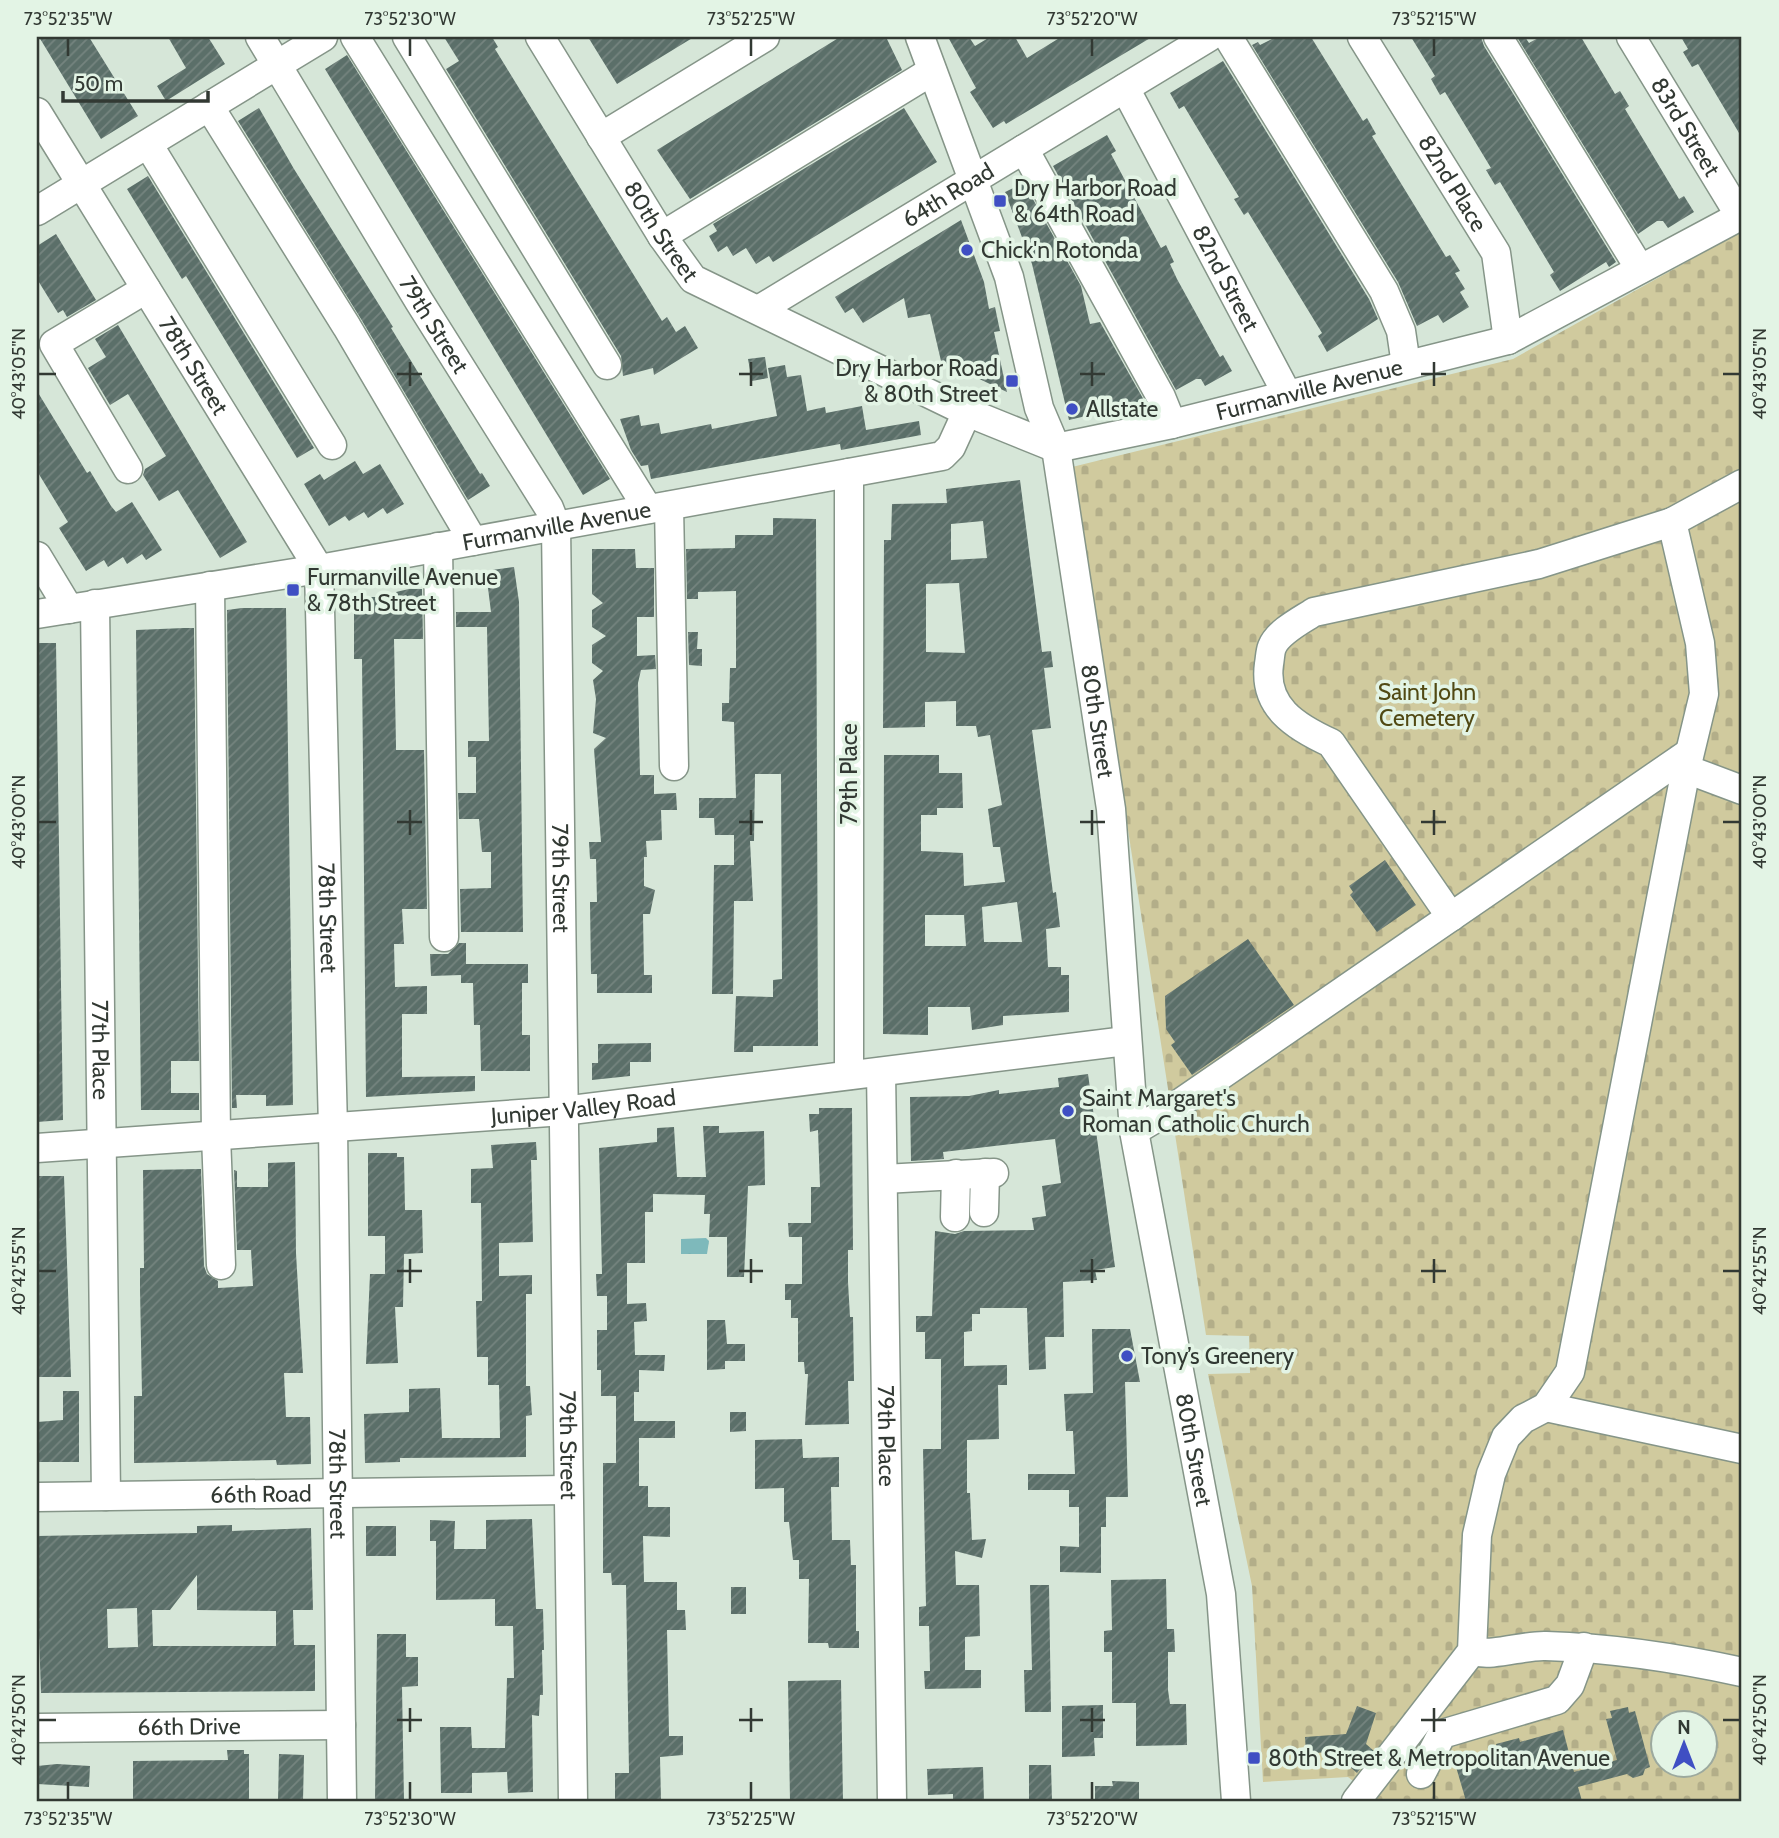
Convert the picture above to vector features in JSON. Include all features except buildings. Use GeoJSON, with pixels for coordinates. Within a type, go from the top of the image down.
{"type":"FeatureCollection","features":[{"type":"Feature","properties":{"kind":"street","name":"79th Street"},"geometry":{"type":"LineString","coordinates":[[260,37],[419,301],[550,508],[556,526],[573,1801]]}},
{"type":"Feature","properties":{"kind":"street"},"geometry":{"type":"LineString","coordinates":[[37,211],[323,37]]}},
{"type":"Feature","properties":{"kind":"street"},"geometry":{"type":"LineString","coordinates":[[355,37],[659,508],[674,766]]}},
{"type":"Feature","properties":{"kind":"street"},"geometry":{"type":"LineString","coordinates":[[407,37],[607,365]]}},
{"type":"Feature","properties":{"kind":"street","name":"80th Street"},"geometry":{"type":"LineString","coordinates":[[540,37],[663,236],[694,279],[967,412],[1056,448],[1111,809],[1134,1130],[1222,1594],[1236,1801]]}},
{"type":"Feature","properties":{"kind":"street"},"geometry":{"type":"LineString","coordinates":[[920,37],[1009,277],[1039,408],[1056,448]]}},
{"type":"Feature","properties":{"kind":"street","name":"64th Road"},"geometry":{"type":"LineString","coordinates":[[760,309],[1209,37]]}},
{"type":"Feature","properties":{"kind":"street"},"geometry":{"type":"LineString","coordinates":[[1228,37],[1384,291],[1401,331],[1406,365]]}},
{"type":"Feature","properties":{"kind":"street","name":"82nd Place"},"geometry":{"type":"LineString","coordinates":[[1362,37],[1496,253],[1508,340]]}},
{"type":"Feature","properties":{"kind":"street"},"geometry":{"type":"LineString","coordinates":[[1498,37],[1640,269]]}},
{"type":"Feature","properties":{"kind":"street","name":"83rd Street"},"geometry":{"type":"LineString","coordinates":[[1631,37],[1741,215]]}},
{"type":"Feature","properties":{"kind":"street"},"geometry":{"type":"LineString","coordinates":[[601,137],[756,39]]}},
{"type":"Feature","properties":{"kind":"street"},"geometry":{"type":"LineString","coordinates":[[663,236],[932,71]]}},
{"type":"Feature","properties":{"kind":"street","name":"82nd Street"},"geometry":{"type":"LineString","coordinates":[[1125,88],[1287,394]]}},
{"type":"Feature","properties":{"kind":"street"},"geometry":{"type":"LineString","coordinates":[[209,106],[347,327],[473,541]]}},
{"type":"Feature","properties":{"kind":"street","name":"78th Street"},"geometry":{"type":"LineString","coordinates":[[37,112],[319,569],[333,1128],[342,1801]]}},
{"type":"Feature","properties":{"kind":"street"},"geometry":{"type":"LineString","coordinates":[[148,144],[332,445]]}},
{"type":"Feature","properties":{"kind":"street"},"geometry":{"type":"LineString","coordinates":[[1024,149],[1152,380],[1172,424]]}},
{"type":"Feature","properties":{"kind":"street","name":"Furmanville Avenue"},"geometry":{"type":"LineString","coordinates":[[1056,448],[1172,424],[1508,340],[1741,215]]}},
{"type":"Feature","properties":{"kind":"street"},"geometry":{"type":"LineString","coordinates":[[128,469],[54,344],[146,289]]}},
{"type":"Feature","properties":{"kind":"street","name":"Furmanville Avenue"},"geometry":{"type":"LineString","coordinates":[[37,614],[319,569],[942,456],[951,447],[967,412]]}},
{"type":"Feature","properties":{"kind":"street","name":"79th Place"},"geometry":{"type":"LineString","coordinates":[[849,473],[849,1075]]}},
{"type":"Feature","properties":{"kind":"street"},"geometry":{"type":"LineString","coordinates":[[1451,917],[1331,743],[1303,731],[1277,708],[1268,677],[1272,647],[1288,629],[1314,612],[1539,564],[1672,522],[1742,484]]}},
{"type":"Feature","properties":{"kind":"street"},"geometry":{"type":"LineString","coordinates":[[1356,1801],[1472,1651],[1477,1535],[1491,1474],[1506,1437],[1523,1419],[1546,1407],[1570,1371],[1688,761],[1704,694],[1700,643],[1672,522]]}},
{"type":"Feature","properties":{"kind":"street"},"geometry":{"type":"LineString","coordinates":[[438,547],[444,937]]}},
{"type":"Feature","properties":{"kind":"street"},"geometry":{"type":"LineString","coordinates":[[37,556],[82,606]]}},
{"type":"Feature","properties":{"kind":"street"},"geometry":{"type":"LineString","coordinates":[[210,586],[216,1136],[221,1265]]}},
{"type":"Feature","properties":{"kind":"street","name":"77th Place"},"geometry":{"type":"LineString","coordinates":[[82,606],[102,1144],[106,1496]]}},
{"type":"Feature","properties":{"kind":"street"},"geometry":{"type":"LineString","coordinates":[[1688,761],[1742,790]]}},
{"type":"Feature","properties":{"kind":"street"},"geometry":{"type":"LineString","coordinates":[[1134,1130],[1688,761]]}},
{"type":"Feature","properties":{"kind":"street","name":"Juniper Valley Road"},"geometry":{"type":"LineString","coordinates":[[37,1148],[563,1111],[1126,1041]]}},
{"type":"Feature","properties":{"kind":"street","name":"79th Place"},"geometry":{"type":"LineString","coordinates":[[881,1072],[892,1801]]}},
{"type":"Feature","properties":{"kind":"street"},"geometry":{"type":"LineString","coordinates":[[884,1179],[989,1173],[985,1212]]}},
{"type":"Feature","properties":{"kind":"street"},"geometry":{"type":"LineString","coordinates":[[955,1217],[956,1174]]}},
{"type":"Feature","properties":{"kind":"street"},"geometry":{"type":"LineString","coordinates":[[1546,1407],[1742,1449]]}},
{"type":"Feature","properties":{"kind":"street","name":"66th Road"},"geometry":{"type":"LineString","coordinates":[[37,1497],[568,1490]]}},
{"type":"Feature","properties":{"kind":"street"},"geometry":{"type":"LineString","coordinates":[[1472,1651],[1484,1654],[1526,1645],[1584,1647],[1742,1672]]}},
{"type":"Feature","properties":{"kind":"street"},"geometry":{"type":"LineString","coordinates":[[1420,1774],[1442,1734],[1557,1700],[1570,1685],[1584,1647]]}},
{"type":"Feature","properties":{"kind":"street","name":"66th Drive"},"geometry":{"type":"LineString","coordinates":[[37,1728],[341,1725]]}},
{"type":"Feature","properties":{"kind":"green space","name":"Saint John Cemetery"},"geometry":{"type":"Polygon","coordinates":[[[1742,231],[1742,1801],[1379,1801],[1348,1777],[1263,1782],[1252,1586],[1208,1374],[1250,1373],[1249,1336],[1206,1335],[1072,467],[1513,359],[1742,231]]]}},
{"type":"Feature","properties":{"kind":"water"},"geometry":{"type":"Polygon","coordinates":[[[706,1238],[709,1241],[707,1254],[681,1254],[681,1239],[706,1238]]]}},
{"type":"Feature","properties":{"kind":"place","name":"Dry Harbor Road & 64th Road"},"geometry":{"type":"Point","coordinates":[1000,201]}},
{"type":"Feature","properties":{"kind":"place","name":"Chick'n Rotonda"},"geometry":{"type":"Point","coordinates":[967,250]}},
{"type":"Feature","properties":{"kind":"place","name":"Dry Harbor Road & 80th Street"},"geometry":{"type":"Point","coordinates":[1012,381]}},
{"type":"Feature","properties":{"kind":"place","name":"Allstate"},"geometry":{"type":"Point","coordinates":[1072,409]}},
{"type":"Feature","properties":{"kind":"place","name":"Furmanville Avenue & 78th Street"},"geometry":{"type":"Point","coordinates":[293,590]}},
{"type":"Feature","properties":{"kind":"place","name":"Saint Margaret's Roman Catholic Church"},"geometry":{"type":"Point","coordinates":[1068,1111]}},
{"type":"Feature","properties":{"kind":"place","name":"Tony’s Greenery"},"geometry":{"type":"Point","coordinates":[1127,1356]}},
{"type":"Feature","properties":{"kind":"place","name":"80th Street & Metropolitan Avenue"},"geometry":{"type":"Point","coordinates":[1254,1758]}}]}
